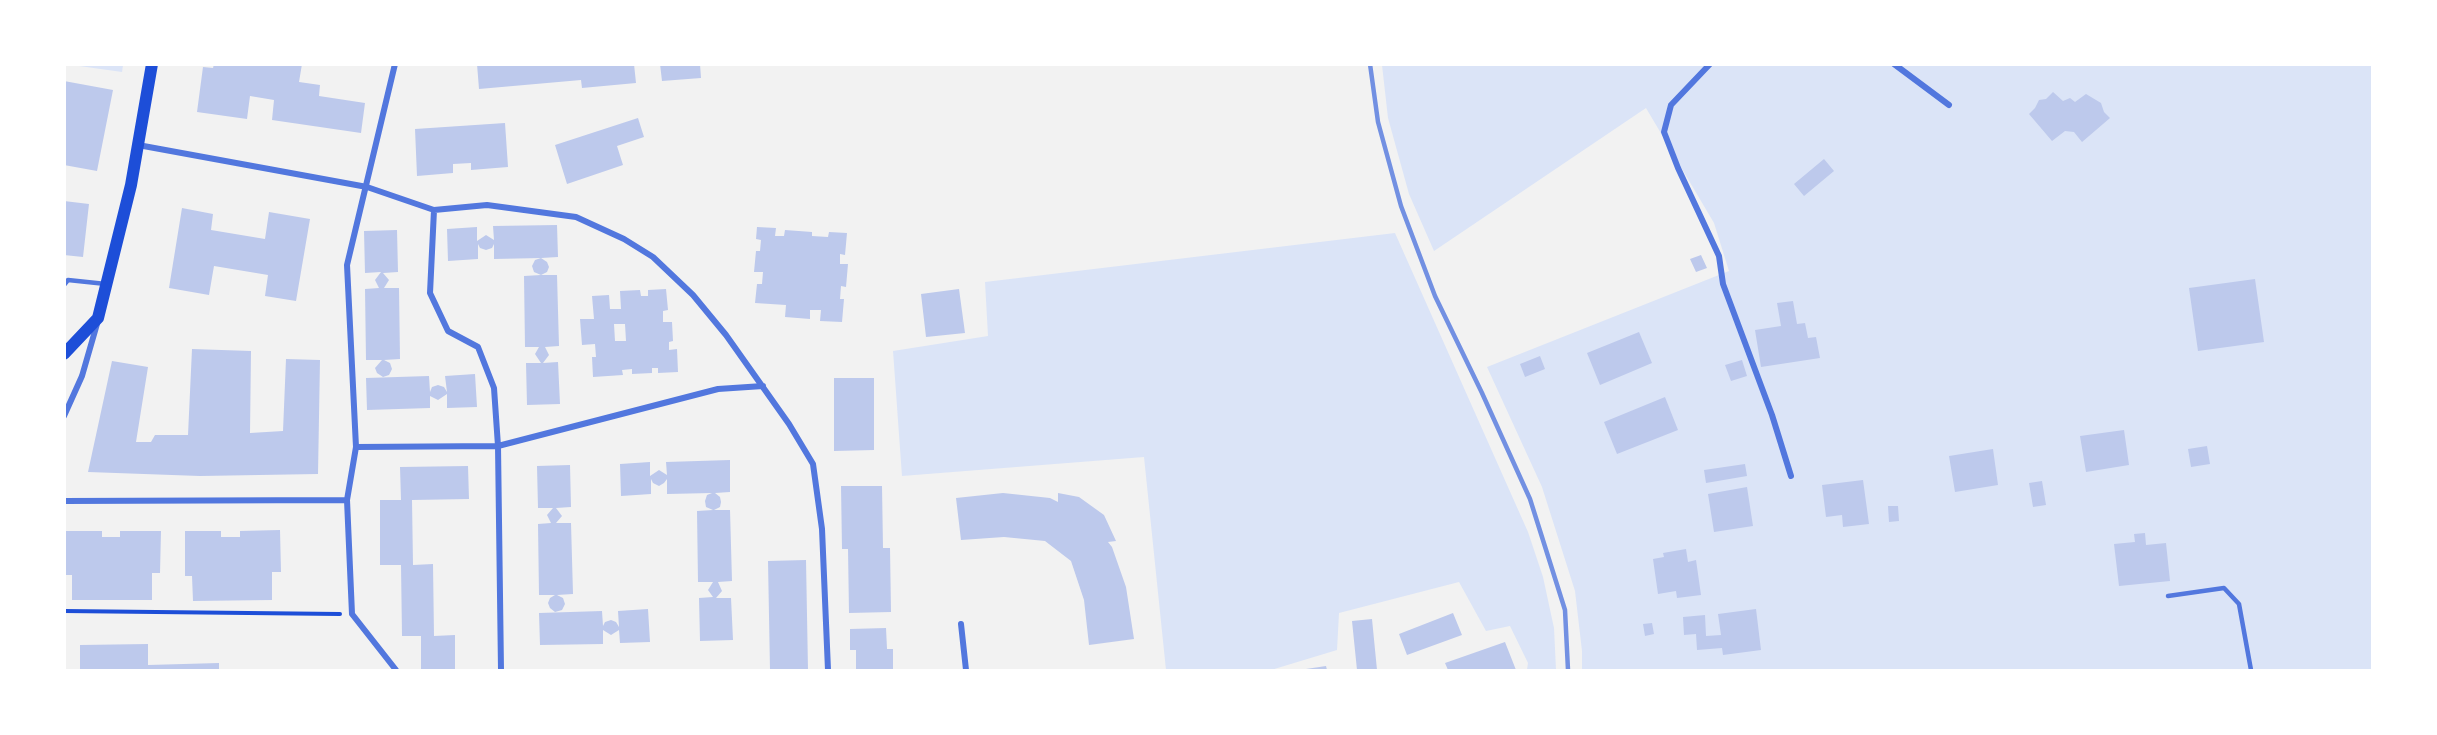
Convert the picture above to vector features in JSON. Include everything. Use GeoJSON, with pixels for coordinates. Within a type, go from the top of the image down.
{"type":"FeatureCollection","features":[{"type":"Feature","properties":{"kind":"main road"},"geometry":{"type":"LineString","coordinates":[[64,354],[98,318],[131,185],[152,64]]}},
{"type":"Feature","properties":{"kind":"street"},"geometry":{"type":"LineString","coordinates":[[395,64],[347,265],[356,447],[347,500],[352,614],[396,670]]}},
{"type":"Feature","properties":{"kind":"street"},"geometry":{"type":"LineString","coordinates":[[1710,64],[1671,105],[1664,132],[1719,256],[1723,285],[1772,416],[1791,476]]}},
{"type":"Feature","properties":{"kind":"street"},"geometry":{"type":"LineString","coordinates":[[1894,64],[1949,105]]}},
{"type":"Feature","properties":{"kind":"street"},"geometry":{"type":"LineString","coordinates":[[138,145],[367,187],[434,210],[487,205],[576,217],[624,239],[653,256],[693,295],[763,386],[813,464],[822,529],[828,670]]}},
{"type":"Feature","properties":{"kind":"street"},"geometry":{"type":"LineString","coordinates":[[434,210],[430,292],[448,331],[478,347],[494,388],[498,446],[501,670]]}},
{"type":"Feature","properties":{"kind":"street"},"geometry":{"type":"LineString","coordinates":[[64,416],[82,376],[98,318]]}},
{"type":"Feature","properties":{"kind":"street"},"geometry":{"type":"LineString","coordinates":[[356,447],[498,446],[718,389],[763,386]]}},
{"type":"Feature","properties":{"kind":"street"},"geometry":{"type":"LineString","coordinates":[[64,501],[347,500]]}},
{"type":"Feature","properties":{"kind":"street"},"geometry":{"type":"LineString","coordinates":[[961,624],[966,670]]}},
{"type":"Feature","properties":{"kind":"lane"},"geometry":{"type":"LineString","coordinates":[[64,285],[68,279],[108,284]]}},
{"type":"Feature","properties":{"kind":"lane"},"geometry":{"type":"LineString","coordinates":[[2168,596],[2224,588],[2239,604],[2251,670]]}},
{"type":"Feature","properties":{"kind":"path"},"geometry":{"type":"LineString","coordinates":[[64,610],[352,614]]}},
{"type":"Feature","properties":{"kind":"shaded area"},"geometry":{"type":"Polygon","coordinates":[[[65,64],[123,64],[123,65],[122,72],[65,64]]]}},
{"type":"Feature","properties":{"kind":"shaded area"},"geometry":{"type":"Polygon","coordinates":[[[1382,65],[2372,65],[2372,670],[1582,670],[1575,591],[1542,487],[1487,367],[1729,271],[1714,223],[1646,108],[1434,251],[1409,194],[1388,118],[1382,65]]]}},
{"type":"Feature","properties":{"kind":"shaded area"},"geometry":{"type":"Polygon","coordinates":[[[1395,233],[1528,532],[1543,577],[1554,628],[1556,670],[1527,670],[1528,663],[1510,626],[1486,631],[1459,582],[1339,613],[1337,650],[1271,670],[1166,670],[1144,457],[902,476],[893,351],[988,336],[985,282],[1395,233]]]}},
{"type":"Feature","properties":{"kind":"building"},"geometry":{"type":"Polygon","coordinates":[[[214,64],[302,64],[299,82],[320,85],[319,96],[365,103],[361,133],[272,120],[274,100],[250,96],[247,119],[197,112],[203,67],[213,68],[214,64]]]}},
{"type":"Feature","properties":{"kind":"building"},"geometry":{"type":"Polygon","coordinates":[[[477,64],[634,64],[636,83],[582,88],[581,80],[479,89],[477,64]]]}},
{"type":"Feature","properties":{"kind":"building"},"geometry":{"type":"Polygon","coordinates":[[[660,64],[700,64],[701,78],[662,81],[660,64]]]}},
{"type":"Feature","properties":{"kind":"building"},"geometry":{"type":"Polygon","coordinates":[[[64,81],[113,90],[97,171],[64,165],[64,81]]]}},
{"type":"Feature","properties":{"kind":"building"},"geometry":{"type":"Polygon","coordinates":[[[2053,92],[2063,101],[2070,98],[2075,102],[2086,94],[2101,103],[2104,112],[2110,118],[2082,142],[2074,132],[2065,131],[2052,141],[2029,114],[2039,100],[2046,99],[2053,92]]]}},
{"type":"Feature","properties":{"kind":"building"},"geometry":{"type":"Polygon","coordinates":[[[638,118],[644,137],[617,146],[623,165],[567,184],[555,145],[638,118]]]}},
{"type":"Feature","properties":{"kind":"building"},"geometry":{"type":"Polygon","coordinates":[[[505,123],[508,167],[471,170],[471,163],[453,164],[453,173],[417,176],[415,129],[505,123]]]}},
{"type":"Feature","properties":{"kind":"building"},"geometry":{"type":"Polygon","coordinates":[[[1824,159],[1834,171],[1804,196],[1794,184],[1824,159]]]}},
{"type":"Feature","properties":{"kind":"building"},"geometry":{"type":"Polygon","coordinates":[[[64,201],[89,204],[83,257],[64,255],[64,201]]]}},
{"type":"Feature","properties":{"kind":"building"},"geometry":{"type":"Polygon","coordinates":[[[182,208],[213,214],[211,230],[265,239],[269,212],[310,219],[296,301],[265,296],[268,275],[214,266],[209,295],[169,288],[182,208]]]}},
{"type":"Feature","properties":{"kind":"building"},"geometry":{"type":"Polygon","coordinates":[[[557,225],[558,257],[494,259],[494,244],[492,248],[486,250],[480,248],[478,244],[478,259],[448,261],[447,229],[477,227],[477,241],[486,235],[494,240],[493,226],[557,225]]]}},
{"type":"Feature","properties":{"kind":"building"},"geometry":{"type":"Polygon","coordinates":[[[757,227],[776,228],[775,236],[784,236],[785,230],[812,232],[812,236],[828,237],[829,232],[847,233],[845,255],[840,254],[840,264],[848,264],[846,287],[841,286],[840,299],[844,299],[842,322],[820,321],[821,310],[810,310],[810,319],[785,317],[786,305],[755,303],[757,284],[762,284],[763,272],[754,272],[756,251],[760,251],[761,240],[756,239],[757,227]]]}},
{"type":"Feature","properties":{"kind":"building"},"geometry":{"type":"Polygon","coordinates":[[[397,230],[398,272],[383,273],[389,280],[384,288],[399,288],[400,359],[384,360],[390,363],[392,369],[389,375],[383,377],[377,373],[375,368],[382,360],[366,360],[365,289],[379,288],[375,280],[381,272],[365,273],[364,231],[397,230]]]}},
{"type":"Feature","properties":{"kind":"building"},"geometry":{"type":"Polygon","coordinates":[[[1701,255],[1707,268],[1696,272],[1690,259],[1701,255]]]}},
{"type":"Feature","properties":{"kind":"building"},"geometry":{"type":"Polygon","coordinates":[[[541,258],[547,262],[549,267],[547,272],[541,275],[534,272],[532,266],[535,260],[541,258]]]}},
{"type":"Feature","properties":{"kind":"building"},"geometry":{"type":"Polygon","coordinates":[[[557,275],[559,346],[545,347],[549,355],[543,363],[558,362],[560,404],[527,405],[526,363],[541,363],[535,354],[539,347],[525,347],[524,276],[557,275]]]}},
{"type":"Feature","properties":{"kind":"building"},"geometry":{"type":"Polygon","coordinates":[[[2255,279],[2264,342],[2198,351],[2189,288],[2255,279]]]}},
{"type":"Feature","properties":{"kind":"building"},"geometry":{"type":"Polygon","coordinates":[[[666,289],[668,310],[663,311],[663,322],[672,322],[673,341],[669,342],[669,350],[677,349],[678,372],[658,373],[658,368],[652,368],[652,373],[632,374],[632,369],[622,370],[623,375],[593,377],[592,357],[596,357],[595,344],[582,345],[580,319],[594,319],[592,296],[609,295],[610,309],[621,309],[620,291],[640,290],[641,296],[648,296],[648,290],[666,289]],[[614,324],[615,341],[626,341],[625,324],[614,324]]]}},
{"type":"Feature","properties":{"kind":"building"},"geometry":{"type":"Polygon","coordinates":[[[959,289],[965,333],[926,337],[921,294],[959,289]]]}},
{"type":"Feature","properties":{"kind":"building"},"geometry":{"type":"Polygon","coordinates":[[[1793,301],[1797,324],[1805,323],[1808,338],[1816,337],[1820,358],[1761,367],[1755,330],[1781,326],[1777,303],[1793,301]]]}},
{"type":"Feature","properties":{"kind":"building"},"geometry":{"type":"Polygon","coordinates":[[[1639,332],[1652,363],[1600,385],[1587,353],[1639,332]]]}},
{"type":"Feature","properties":{"kind":"building"},"geometry":{"type":"Polygon","coordinates":[[[192,349],[251,351],[250,433],[283,431],[286,359],[320,360],[318,474],[200,476],[88,472],[112,361],[148,367],[136,442],[151,442],[155,435],[188,435],[192,349]]]}},
{"type":"Feature","properties":{"kind":"building"},"geometry":{"type":"Polygon","coordinates":[[[1540,356],[1545,369],[1525,377],[1520,364],[1540,356]]]}},
{"type":"Feature","properties":{"kind":"building"},"geometry":{"type":"Polygon","coordinates":[[[1742,360],[1747,376],[1731,381],[1725,365],[1742,360]]]}},
{"type":"Feature","properties":{"kind":"building"},"geometry":{"type":"Polygon","coordinates":[[[475,374],[477,407],[447,408],[447,394],[438,400],[430,396],[430,408],[367,410],[366,378],[429,376],[430,392],[432,387],[438,385],[444,387],[447,392],[445,376],[475,374]]]}},
{"type":"Feature","properties":{"kind":"building"},"geometry":{"type":"Polygon","coordinates":[[[834,378],[874,378],[874,450],[834,451],[834,378]]]}},
{"type":"Feature","properties":{"kind":"building"},"geometry":{"type":"Polygon","coordinates":[[[1665,397],[1678,430],[1617,454],[1604,422],[1665,397]]]}},
{"type":"Feature","properties":{"kind":"building"},"geometry":{"type":"Polygon","coordinates":[[[2124,430],[2129,465],[2086,472],[2080,436],[2124,430]]]}},
{"type":"Feature","properties":{"kind":"building"},"geometry":{"type":"Polygon","coordinates":[[[2207,446],[2210,464],[2191,467],[2188,449],[2207,446]]]}},
{"type":"Feature","properties":{"kind":"building"},"geometry":{"type":"Polygon","coordinates":[[[1993,449],[1998,485],[1955,492],[1949,456],[1993,449]]]}},
{"type":"Feature","properties":{"kind":"building"},"geometry":{"type":"Polygon","coordinates":[[[730,460],[730,492],[715,493],[720,497],[721,502],[720,507],[714,510],[730,510],[732,581],[718,582],[722,591],[716,598],[731,598],[733,640],[700,641],[699,598],[713,597],[708,590],[713,582],[698,582],[697,511],[713,510],[706,507],[705,501],[707,495],[712,493],[667,494],[667,479],[659,486],[651,479],[651,494],[621,496],[620,464],[650,462],[650,476],[659,470],[667,475],[666,462],[730,460]]]}},
{"type":"Feature","properties":{"kind":"building"},"geometry":{"type":"Polygon","coordinates":[[[1745,464],[1747,476],[1706,483],[1704,470],[1745,464]]]}},
{"type":"Feature","properties":{"kind":"building"},"geometry":{"type":"Polygon","coordinates":[[[570,465],[571,507],[556,508],[562,516],[556,523],[571,523],[573,594],[557,595],[563,598],[565,604],[562,610],[555,612],[548,603],[555,595],[539,595],[538,524],[551,523],[547,515],[553,508],[538,508],[537,466],[570,465]]]}},
{"type":"Feature","properties":{"kind":"building"},"geometry":{"type":"Polygon","coordinates":[[[468,466],[469,499],[412,500],[413,565],[433,564],[434,636],[455,635],[455,670],[421,670],[421,636],[402,636],[401,565],[380,565],[380,500],[401,500],[400,467],[468,466]]]}},
{"type":"Feature","properties":{"kind":"building"},"geometry":{"type":"Polygon","coordinates":[[[1863,480],[1869,524],[1843,527],[1842,515],[1826,517],[1822,485],[1863,480]]]}},
{"type":"Feature","properties":{"kind":"building"},"geometry":{"type":"Polygon","coordinates":[[[2042,481],[2046,505],[2033,507],[2029,483],[2042,481]]]}},
{"type":"Feature","properties":{"kind":"building"},"geometry":{"type":"Polygon","coordinates":[[[841,486],[882,486],[883,548],[890,548],[891,612],[849,613],[848,549],[842,549],[841,486]]]}},
{"type":"Feature","properties":{"kind":"building"},"geometry":{"type":"Polygon","coordinates":[[[1747,487],[1753,526],[1714,532],[1708,494],[1747,487]]]}},
{"type":"Feature","properties":{"kind":"building"},"geometry":{"type":"Polygon","coordinates":[[[1003,493],[1050,498],[1058,502],[1058,493],[1079,497],[1104,515],[1116,541],[1108,542],[1112,547],[1126,587],[1134,639],[1089,645],[1084,600],[1071,561],[1045,541],[1004,537],[961,540],[956,498],[1003,493]]]}},
{"type":"Feature","properties":{"kind":"building"},"geometry":{"type":"Polygon","coordinates":[[[1888,506],[1898,506],[1899,521],[1889,522],[1888,506]]]}},
{"type":"Feature","properties":{"kind":"building"},"geometry":{"type":"Polygon","coordinates":[[[280,530],[281,572],[272,572],[272,600],[193,601],[192,576],[185,576],[185,531],[221,531],[221,537],[240,537],[240,531],[280,530]]]}},
{"type":"Feature","properties":{"kind":"building"},"geometry":{"type":"Polygon","coordinates":[[[66,531],[102,531],[102,537],[120,537],[120,531],[161,531],[160,573],[152,573],[152,600],[72,600],[72,575],[66,575],[66,531]]]}},
{"type":"Feature","properties":{"kind":"building"},"geometry":{"type":"Polygon","coordinates":[[[2145,533],[2146,545],[2166,543],[2170,581],[2119,586],[2114,544],[2135,542],[2134,534],[2145,533]]]}},
{"type":"Feature","properties":{"kind":"building"},"geometry":{"type":"Polygon","coordinates":[[[1686,549],[1688,562],[1696,560],[1701,595],[1677,598],[1676,591],[1658,594],[1653,559],[1664,557],[1663,553],[1686,549]]]}},
{"type":"Feature","properties":{"kind":"building"},"geometry":{"type":"Polygon","coordinates":[[[806,560],[808,670],[770,670],[768,561],[806,560]]]}},
{"type":"Feature","properties":{"kind":"building"},"geometry":{"type":"Polygon","coordinates":[[[648,609],[650,642],[620,643],[619,630],[611,635],[603,630],[603,644],[540,645],[539,613],[602,611],[603,626],[605,622],[611,620],[619,627],[618,611],[648,609]]]}},
{"type":"Feature","properties":{"kind":"building"},"geometry":{"type":"Polygon","coordinates":[[[1756,609],[1761,650],[1723,655],[1722,648],[1697,650],[1696,634],[1684,635],[1683,617],[1705,615],[1706,636],[1721,635],[1718,614],[1756,609]]]}},
{"type":"Feature","properties":{"kind":"building"},"geometry":{"type":"Polygon","coordinates":[[[1453,613],[1462,635],[1407,655],[1399,634],[1453,613]]]}},
{"type":"Feature","properties":{"kind":"building"},"geometry":{"type":"Polygon","coordinates":[[[1372,619],[1377,670],[1357,670],[1352,621],[1372,619]]]}},
{"type":"Feature","properties":{"kind":"building"},"geometry":{"type":"Polygon","coordinates":[[[1652,623],[1654,634],[1645,636],[1643,624],[1652,623]]]}},
{"type":"Feature","properties":{"kind":"building"},"geometry":{"type":"Polygon","coordinates":[[[886,628],[887,649],[893,649],[893,670],[856,670],[856,650],[850,650],[850,629],[886,628]]]}},
{"type":"Feature","properties":{"kind":"building"},"geometry":{"type":"Polygon","coordinates":[[[1505,642],[1516,670],[1448,670],[1445,663],[1505,642]]]}},
{"type":"Feature","properties":{"kind":"building"},"geometry":{"type":"Polygon","coordinates":[[[148,644],[148,665],[219,663],[219,670],[80,670],[80,645],[148,644]]]}},
{"type":"Feature","properties":{"kind":"building"},"geometry":{"type":"Polygon","coordinates":[[[1326,666],[1327,670],[1306,670],[1306,669],[1326,666]]]}},
{"type":"Feature","properties":{"kind":"railway"},"geometry":{"type":"LineString","coordinates":[[1370,64],[1378,122],[1401,206],[1435,296],[1530,499],[1565,610],[1568,670]]}}]}
